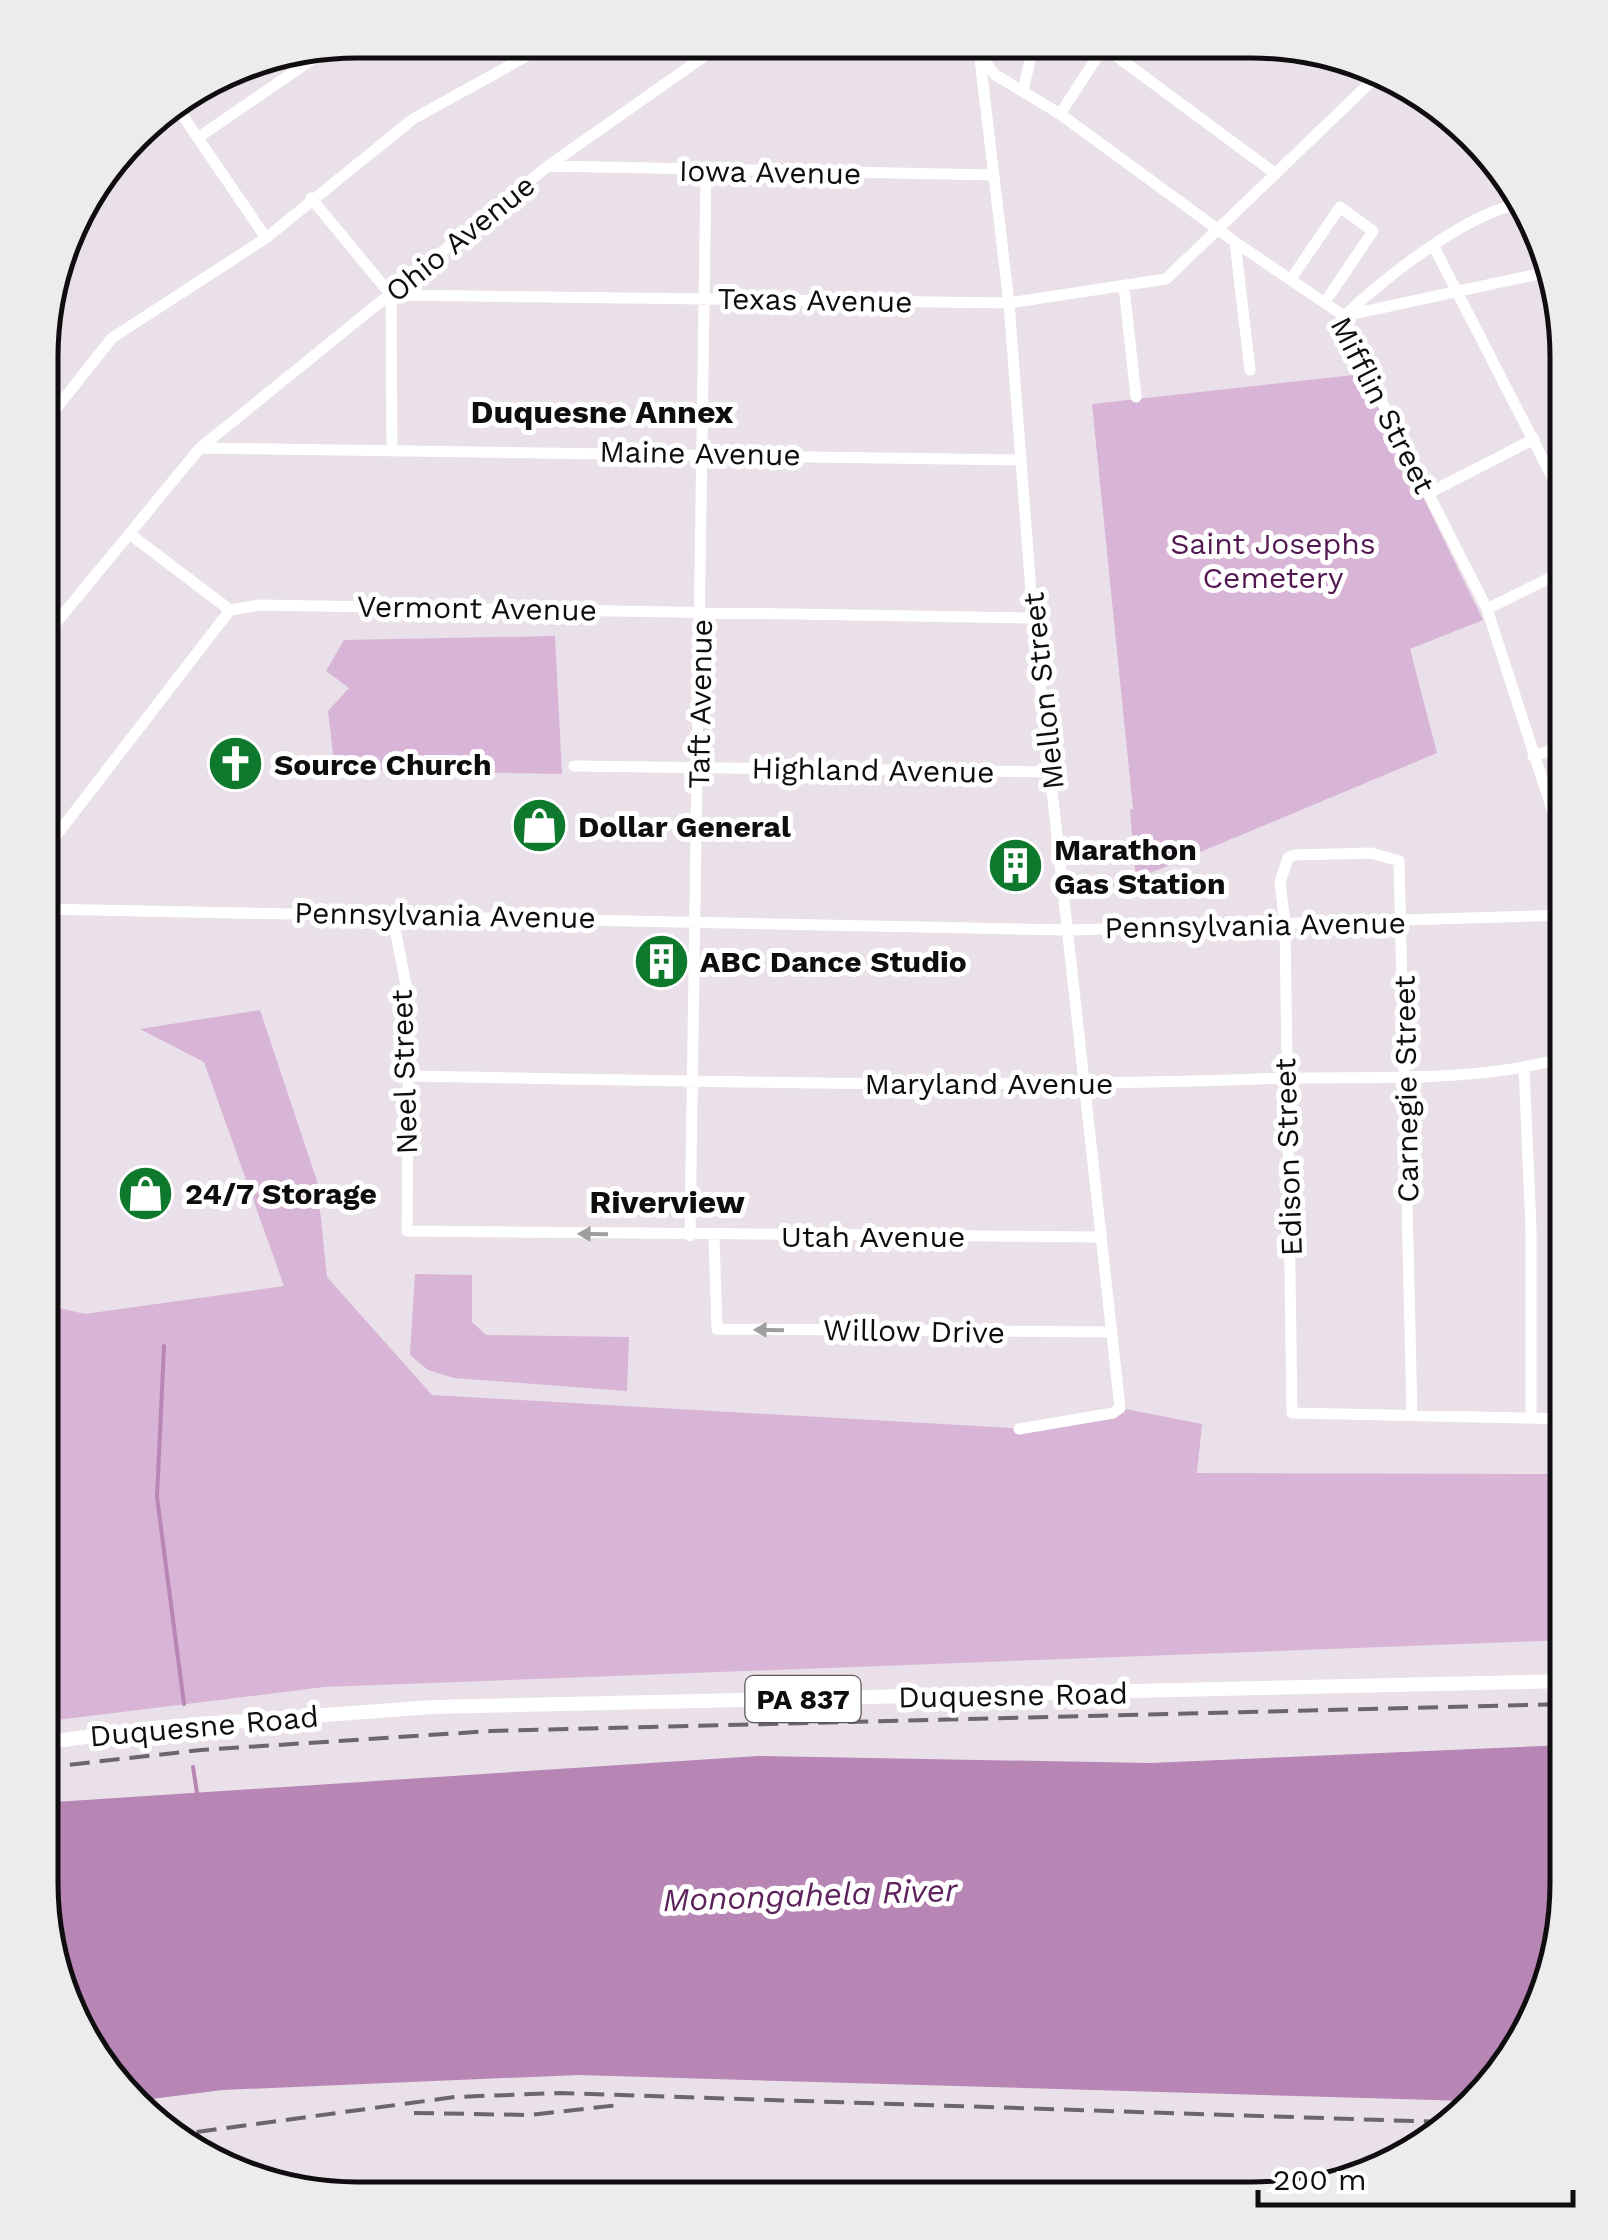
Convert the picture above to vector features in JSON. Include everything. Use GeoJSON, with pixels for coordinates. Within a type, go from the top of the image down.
{"type":"FeatureCollection","features":[{"type":"Feature","properties":{"kind":"main road","name":"Duquesne Road"},"geometry":{"type":"LineString","coordinates":[[57,1741],[163,1727],[434,1707],[1550,1681]]}},
{"type":"Feature","properties":{"kind":"street"},"geometry":{"type":"LineString","coordinates":[[57,406],[112,338],[266,238],[413,119],[522,58]]}},
{"type":"Feature","properties":{"kind":"street","name":"Ohio Avenue"},"geometry":{"type":"LineString","coordinates":[[57,622],[200,448],[548,166],[695,58]]}},
{"type":"Feature","properties":{"kind":"street","name":"Mellon Street"},"geometry":{"type":"LineString","coordinates":[[980,58],[1009,303],[1033,618],[1069,930],[1098,1237],[1120,1408],[1114,1413],[1019,1429]]}},
{"type":"Feature","properties":{"kind":"street","name":"Mifflin Street"},"geometry":{"type":"LineString","coordinates":[[986,58],[994,74],[1060,114],[1217,230],[1344,316],[1365,369],[1486,608],[1550,806]]}},
{"type":"Feature","properties":{"kind":"street"},"geometry":{"type":"LineString","coordinates":[[1022,91],[1030,58]]}},
{"type":"Feature","properties":{"kind":"street"},"geometry":{"type":"LineString","coordinates":[[1060,114],[1097,58]]}},
{"type":"Feature","properties":{"kind":"street"},"geometry":{"type":"LineString","coordinates":[[1122,58],[1276,174]]}},
{"type":"Feature","properties":{"kind":"street"},"geometry":{"type":"LineString","coordinates":[[199,137],[309,62]]}},
{"type":"Feature","properties":{"kind":"street","name":"Texas Avenue"},"geometry":{"type":"LineString","coordinates":[[391,294],[1009,303],[1166,279],[1371,82]]}},
{"type":"Feature","properties":{"kind":"street"},"geometry":{"type":"LineString","coordinates":[[182,114],[266,238]]}},
{"type":"Feature","properties":{"kind":"street","name":"Iowa Avenue"},"geometry":{"type":"LineString","coordinates":[[548,166],[706,172],[993,174]]}},
{"type":"Feature","properties":{"kind":"street","name":"Taft Avenue"},"geometry":{"type":"LineString","coordinates":[[690,1236],[706,172]]}},
{"type":"Feature","properties":{"kind":"street"},"geometry":{"type":"LineString","coordinates":[[311,198],[391,294],[392,448]]}},
{"type":"Feature","properties":{"kind":"street"},"geometry":{"type":"LineString","coordinates":[[1344,316],[1434,247],[1498,206],[1509,205]]}},
{"type":"Feature","properties":{"kind":"street"},"geometry":{"type":"LineString","coordinates":[[1291,279],[1340,207],[1373,231],[1325,302]]}},
{"type":"Feature","properties":{"kind":"street"},"geometry":{"type":"LineString","coordinates":[[1235,242],[1250,370]]}},
{"type":"Feature","properties":{"kind":"street"},"geometry":{"type":"LineString","coordinates":[[1434,247],[1550,471]]}},
{"type":"Feature","properties":{"kind":"street"},"geometry":{"type":"LineString","coordinates":[[1344,316],[1458,288],[1538,274]]}},
{"type":"Feature","properties":{"kind":"street"},"geometry":{"type":"LineString","coordinates":[[1124,287],[1136,396]]}},
{"type":"Feature","properties":{"kind":"street"},"geometry":{"type":"LineString","coordinates":[[1429,492],[1534,439]]}},
{"type":"Feature","properties":{"kind":"street","name":"Maine Avenue"},"geometry":{"type":"LineString","coordinates":[[200,448],[702,452],[1021,460]]}},
{"type":"Feature","properties":{"kind":"street"},"geometry":{"type":"LineString","coordinates":[[57,835],[230,610],[131,535]]}},
{"type":"Feature","properties":{"kind":"street"},"geometry":{"type":"LineString","coordinates":[[1486,608],[1550,578]]}},
{"type":"Feature","properties":{"kind":"street","name":"Vermont Avenue"},"geometry":{"type":"LineString","coordinates":[[230,610],[260,605],[1033,618]]}},
{"type":"Feature","properties":{"kind":"street"},"geometry":{"type":"LineString","coordinates":[[1533,756],[1550,751]]}},
{"type":"Feature","properties":{"kind":"street","name":"Highland Avenue"},"geometry":{"type":"LineString","coordinates":[[574,766],[1052,772]]}},
{"type":"Feature","properties":{"kind":"street","name":"Carnegie Street"},"geometry":{"type":"LineString","coordinates":[[1282,901],[1280,882],[1288,858],[1390,856],[1399,861],[1412,1415]]}},
{"type":"Feature","properties":{"kind":"street","name":"Edison Street"},"geometry":{"type":"LineString","coordinates":[[1282,901],[1292,1413],[1412,1415]]}},
{"type":"Feature","properties":{"kind":"street","name":"Pennsylvania Avenue"},"geometry":{"type":"LineString","coordinates":[[57,908],[1069,930],[1550,916]]}},
{"type":"Feature","properties":{"kind":"street","name":"Neel Street"},"geometry":{"type":"LineString","coordinates":[[392,913],[408,996],[407,1231]]}},
{"type":"Feature","properties":{"kind":"street","name":"Maryland Avenue"},"geometry":{"type":"LineString","coordinates":[[408,1076],[1082,1085],[1405,1077],[1524,1070],[1550,1063]]}},
{"type":"Feature","properties":{"kind":"street"},"geometry":{"type":"LineString","coordinates":[[1524,1070],[1531,1226],[1532,1418]]}},
{"type":"Feature","properties":{"kind":"street","name":"Utah Avenue"},"geometry":{"type":"LineString","coordinates":[[407,1231],[1098,1237]]}},
{"type":"Feature","properties":{"kind":"street","name":"Willow Drive"},"geometry":{"type":"LineString","coordinates":[[714,1236],[717,1329],[1112,1332]]}},
{"type":"Feature","properties":{"kind":"street"},"geometry":{"type":"LineString","coordinates":[[1412,1415],[1550,1418]]}},
{"type":"Feature","properties":{"kind":"green space","name":"Saint Josephs Cemetery"},"geometry":{"type":"Polygon","coordinates":[[[1363,374],[1483,620],[1410,649],[1437,753],[1136,879],[1130,810],[1133,809],[1092,404],[1363,374]]]}},
{"type":"Feature","properties":{"kind":"green space"},"geometry":{"type":"Polygon","coordinates":[[[555,636],[562,774],[335,770],[328,711],[349,688],[326,671],[344,640],[555,636]]]}},
{"type":"Feature","properties":{"kind":"green space"},"geometry":{"type":"Polygon","coordinates":[[[260,1010],[317,1181],[327,1277],[432,1395],[1029,1429],[1120,1408],[1202,1424],[1197,1473],[1550,1474],[1550,1641],[324,1687],[57,1720],[57,1308],[85,1314],[284,1286],[204,1062],[140,1029],[260,1010]]]}},
{"type":"Feature","properties":{"kind":"green space"},"geometry":{"type":"Polygon","coordinates":[[[415,1274],[472,1275],[472,1322],[486,1335],[629,1337],[627,1391],[454,1378],[428,1370],[410,1355],[415,1274]]]}},
{"type":"Feature","properties":{"kind":"water","name":"Monongahela River"},"geometry":{"type":"Polygon","coordinates":[[[1550,1746],[1550,1903],[1535,1980],[1500,2050],[1456,2101],[578,2075],[222,2090],[150,2099],[119,2066],[88,2016],[73,1980],[60,1923],[57,1802],[758,1756],[1150,1763],[1550,1746]]]}},
{"type":"Feature","properties":{"kind":"waterway"},"geometry":{"type":"LineString","coordinates":[[164,1346],[157,1497],[184,1704]]}},
{"type":"Feature","properties":{"kind":"waterway"},"geometry":{"type":"LineString","coordinates":[[193,1767],[197,1793]]}},
{"type":"Feature","properties":{"kind":"railway"},"geometry":{"type":"LineString","coordinates":[[57,1766],[201,1750],[491,1731],[1550,1704]]}},
{"type":"Feature","properties":{"kind":"railway"},"geometry":{"type":"LineString","coordinates":[[192,2133],[455,2097],[559,2093],[1431,2122]]}},
{"type":"Feature","properties":{"kind":"railway"},"geometry":{"type":"LineString","coordinates":[[414,2113],[530,2115],[619,2105]]}},
{"type":"Feature","properties":{"kind":"place","name":"Source Church"},"geometry":{"type":"Point","coordinates":[235,764]}},
{"type":"Feature","properties":{"kind":"place","name":"Dollar General"},"geometry":{"type":"Point","coordinates":[539,826]}},
{"type":"Feature","properties":{"kind":"place","name":"Marathon Gas Station"},"geometry":{"type":"Point","coordinates":[1015,866]}},
{"type":"Feature","properties":{"kind":"place","name":"ABC Dance Studio"},"geometry":{"type":"Point","coordinates":[661,961]}},
{"type":"Feature","properties":{"kind":"place","name":"24/7 Storage"},"geometry":{"type":"Point","coordinates":[146,1193]}},
{"type":"Feature","properties":{"kind":"district","name":"Duquesne Annex"},"geometry":{"type":"Point","coordinates":[602,412]}},
{"type":"Feature","properties":{"kind":"district","name":"Riverview"},"geometry":{"type":"Point","coordinates":[667,1202]}}]}
